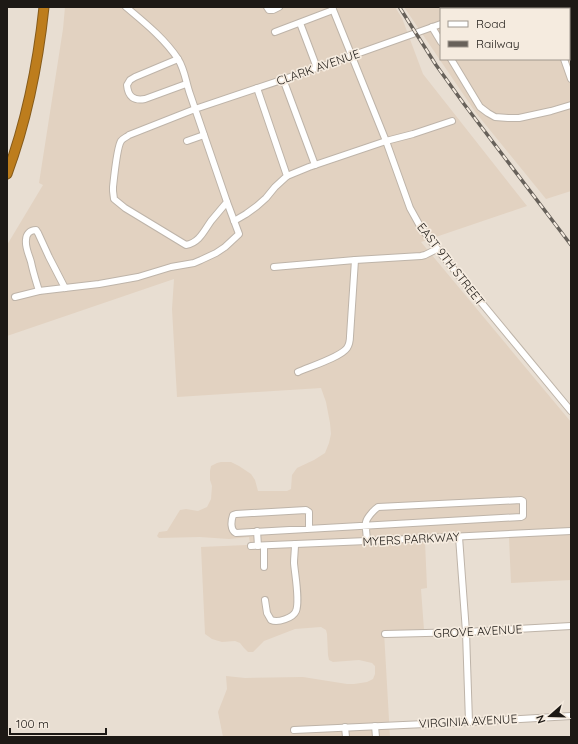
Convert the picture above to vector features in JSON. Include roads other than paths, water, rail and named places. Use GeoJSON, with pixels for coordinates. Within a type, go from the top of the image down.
{"type":"FeatureCollection","features":[{"type":"Feature","properties":{"kind":"highway"},"geometry":{"type":"LineString","coordinates":[[7,174],[23,126],[31,92],[42,30],[44,7]]}},
{"type":"Feature","properties":{"kind":"street"},"geometry":{"type":"LineString","coordinates":[[15,297],[39,290],[99,284],[138,277],[201,260],[225,247],[238,234],[186,84],[182,67],[170,48],[148,25],[126,7]]}},
{"type":"Feature","properties":{"kind":"street"},"geometry":{"type":"LineString","coordinates":[[267,7],[270,10],[273,10],[279,7]]}},
{"type":"Feature","properties":{"kind":"street"},"geometry":{"type":"LineString","coordinates":[[483,8],[491,7]]}},
{"type":"Feature","properties":{"kind":"street"},"geometry":{"type":"LineString","coordinates":[[275,32],[333,9]]}},
{"type":"Feature","properties":{"kind":"street","name":"EAST 9TH STREET"},"geometry":{"type":"LineString","coordinates":[[333,9],[386,141],[410,208],[420,226],[437,250],[571,411]]}},
{"type":"Feature","properties":{"kind":"street"},"geometry":{"type":"LineString","coordinates":[[300,23],[317,68]]}},
{"type":"Feature","properties":{"kind":"street","name":"CLARK AVENUE"},"geometry":{"type":"LineString","coordinates":[[195,109],[440,24]]}},
{"type":"Feature","properties":{"kind":"street"},"geometry":{"type":"LineString","coordinates":[[432,27],[440,40]]}},
{"type":"Feature","properties":{"kind":"street"},"geometry":{"type":"LineString","coordinates":[[178,59],[134,77],[127,85],[128,91],[133,98],[140,100],[186,84]]}},
{"type":"Feature","properties":{"kind":"street"},"geometry":{"type":"LineString","coordinates":[[452,60],[480,107],[488,114],[495,117],[519,118],[571,105]]}},
{"type":"Feature","properties":{"kind":"street"},"geometry":{"type":"LineString","coordinates":[[564,60],[571,79]]}},
{"type":"Feature","properties":{"kind":"street"},"geometry":{"type":"LineString","coordinates":[[283,79],[315,165]]}},
{"type":"Feature","properties":{"kind":"street"},"geometry":{"type":"LineString","coordinates":[[257,88],[287,176]]}},
{"type":"Feature","properties":{"kind":"street"},"geometry":{"type":"LineString","coordinates":[[195,109],[129,135],[120,142],[113,187],[114,199],[125,208],[186,245],[202,236],[210,223],[227,202]]}},
{"type":"Feature","properties":{"kind":"street"},"geometry":{"type":"LineString","coordinates":[[234,221],[257,206],[266,198],[275,186],[287,176],[297,171],[386,141],[452,121]]}},
{"type":"Feature","properties":{"kind":"street"},"geometry":{"type":"LineString","coordinates":[[187,141],[204,135]]}},
{"type":"Feature","properties":{"kind":"street"},"geometry":{"type":"LineString","coordinates":[[39,290],[26,244],[28,232],[32,230],[36,230],[38,233],[65,288]]}},
{"type":"Feature","properties":{"kind":"street"},"geometry":{"type":"LineString","coordinates":[[274,267],[420,256],[437,250]]}},
{"type":"Feature","properties":{"kind":"street"},"geometry":{"type":"LineString","coordinates":[[298,372],[339,355],[347,348],[350,342],[355,260]]}},
{"type":"Feature","properties":{"kind":"street"},"geometry":{"type":"LineString","coordinates":[[309,529],[309,512],[306,510],[236,514],[232,519],[232,530],[236,532],[309,529],[366,526],[521,517],[523,516],[523,501],[378,507],[367,519],[366,526],[367,542]]}},
{"type":"Feature","properties":{"kind":"street"},"geometry":{"type":"LineString","coordinates":[[258,531],[258,546],[264,567]]}},
{"type":"Feature","properties":{"kind":"street","name":"MYERS PARKWAY"},"geometry":{"type":"LineString","coordinates":[[258,546],[367,542],[571,531]]}},
{"type":"Feature","properties":{"kind":"street"},"geometry":{"type":"LineString","coordinates":[[459,537],[466,632],[469,722]]}},
{"type":"Feature","properties":{"kind":"street"},"geometry":{"type":"LineString","coordinates":[[265,600],[267,613],[271,620],[277,621],[292,616],[295,613],[297,598],[294,561],[295,544]]}},
{"type":"Feature","properties":{"kind":"street","name":"GROVE AVENUE"},"geometry":{"type":"LineString","coordinates":[[385,634],[466,632],[571,626]]}},
{"type":"Feature","properties":{"kind":"street","name":"VIRGINIA AVENUE"},"geometry":{"type":"LineString","coordinates":[[294,730],[571,716]]}},
{"type":"Feature","properties":{"kind":"street"},"geometry":{"type":"LineString","coordinates":[[376,726],[376,737]]}},
{"type":"Feature","properties":{"kind":"street"},"geometry":{"type":"LineString","coordinates":[[345,727],[346,737]]}},
{"type":"Feature","properties":{"kind":"railway"},"geometry":{"type":"LineString","coordinates":[[400,8],[436,65],[464,104],[571,245]]}}]}
